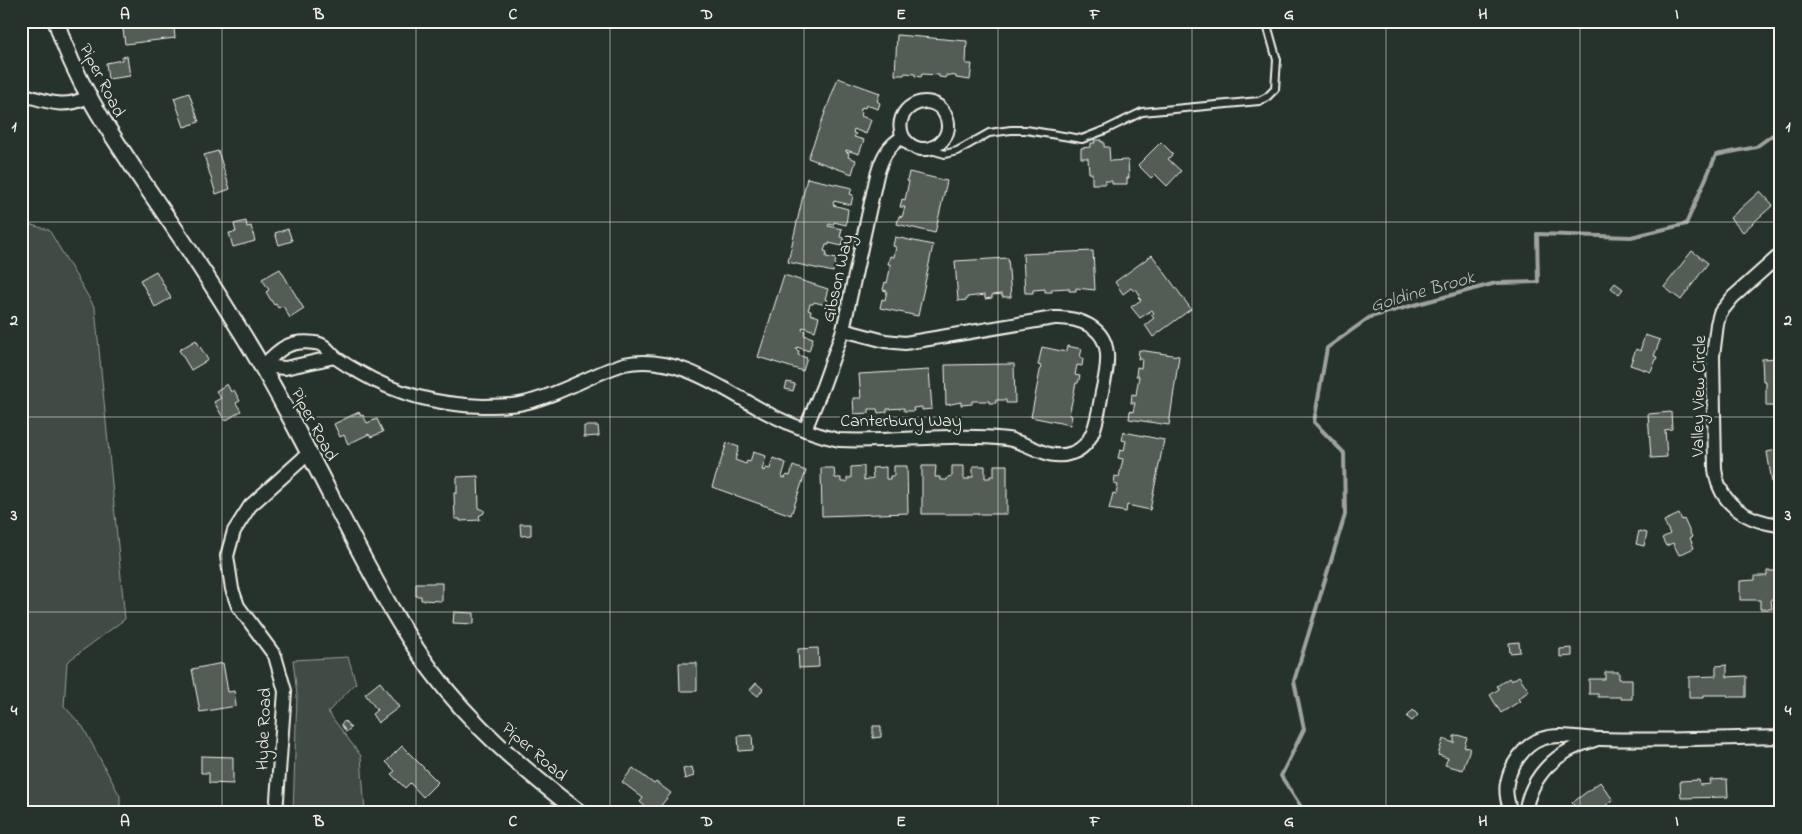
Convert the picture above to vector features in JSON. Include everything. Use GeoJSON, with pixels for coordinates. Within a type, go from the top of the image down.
{"type":"FeatureCollection","features":[{"type":"Feature","properties":{"kind":"street","name":"Piper Road"},"geometry":{"type":"LineString","coordinates":[[56,21],[73,66],[88,97],[106,128],[205,275],[263,366],[379,587],[412,644],[431,671],[464,710],[535,778],[580,813]]}},
{"type":"Feature","properties":{"kind":"street"},"geometry":{"type":"LineString","coordinates":[[21,94],[67,105],[88,97]]}},
{"type":"Feature","properties":{"kind":"street"},"geometry":{"type":"LineString","coordinates":[[926,102],[934,104],[945,115],[947,130],[945,137],[940,143],[927,149],[914,147],[903,137],[901,122],[908,108],[918,103],[926,102]]}},
{"type":"Feature","properties":{"kind":"street","name":"Gibson Way"},"geometry":{"type":"LineString","coordinates":[[804,430],[823,386],[843,330],[881,164],[891,145],[903,137]]}},
{"type":"Feature","properties":{"kind":"street","name":"Valley View Circle"},"geometry":{"type":"LineString","coordinates":[[1781,254],[1733,297],[1720,313],[1716,324],[1713,356],[1715,469],[1719,486],[1727,501],[1741,513],[1759,522],[1781,525]]}},
{"type":"Feature","properties":{"kind":"street","name":"Canterbury Way"},"geometry":{"type":"LineString","coordinates":[[263,366],[278,350],[289,345],[296,343],[321,344],[335,357],[368,378],[392,388],[440,402],[478,406],[507,405],[531,401],[624,364],[643,362],[667,364],[697,374],[770,414],[818,435],[846,440],[976,437],[1006,439],[1020,442],[1039,451],[1057,455],[1068,455],[1078,451],[1088,440],[1096,424],[1107,368],[1106,348],[1097,331],[1081,321],[1062,318],[1046,319],[905,343],[885,341],[843,330]]}},
{"type":"Feature","properties":{"kind":"street"},"geometry":{"type":"LineString","coordinates":[[263,366],[285,368],[335,357]]}},
{"type":"Feature","properties":{"kind":"street","name":"Hyde Road"},"geometry":{"type":"LineString","coordinates":[[276,813],[285,690],[275,656],[238,606],[232,589],[227,556],[234,531],[250,506],[309,454]]}},
{"type":"Feature","properties":{"kind":"street"},"geometry":{"type":"LineString","coordinates":[[1511,813],[1507,797],[1507,783],[1512,769],[1526,748],[1540,739],[1555,736],[1599,739],[1781,737]]}},
{"type":"Feature","properties":{"kind":"street"},"geometry":{"type":"LineString","coordinates":[[1525,813],[1531,789],[1547,766],[1568,751],[1599,739]]}},
{"type":"Feature","properties":{"kind":"lane"},"geometry":{"type":"LineString","coordinates":[[927,149],[946,154],[957,151],[989,133],[1011,130],[1026,130],[1082,139],[1142,112],[1260,101],[1275,89],[1277,60],[1266,21]]}},
{"type":"Feature","properties":{"kind":"shaded area"},"geometry":{"type":"Polygon","coordinates":[[[21,222],[49,230],[95,308],[125,619],[67,662],[64,706],[83,727],[120,796],[120,813],[21,813],[21,222]]]}},
{"type":"Feature","properties":{"kind":"shaded area"},"geometry":{"type":"Polygon","coordinates":[[[348,657],[356,683],[328,712],[361,756],[365,813],[293,813],[297,695],[293,660],[348,657]]]}},
{"type":"Feature","properties":{"kind":"building"},"geometry":{"type":"Polygon","coordinates":[[[139,21],[139,23],[150,21],[152,30],[174,28],[175,38],[125,44],[122,22],[139,21]]]}},
{"type":"Feature","properties":{"kind":"building"},"geometry":{"type":"Polygon","coordinates":[[[897,35],[967,41],[966,64],[972,64],[970,80],[946,75],[946,78],[939,77],[939,75],[922,74],[921,77],[905,73],[904,75],[895,75],[897,35]]]}},
{"type":"Feature","properties":{"kind":"building"},"geometry":{"type":"Polygon","coordinates":[[[127,56],[130,76],[108,79],[106,63],[122,60],[122,57],[127,56]]]}},
{"type":"Feature","properties":{"kind":"building"},"geometry":{"type":"Polygon","coordinates":[[[838,78],[880,93],[877,101],[880,103],[878,109],[866,105],[865,108],[862,107],[860,112],[862,113],[861,116],[871,120],[866,134],[854,129],[853,133],[856,134],[854,137],[864,140],[859,154],[846,150],[849,153],[848,157],[856,160],[852,174],[808,158],[838,78]]]}},
{"type":"Feature","properties":{"kind":"building"},"geometry":{"type":"Polygon","coordinates":[[[189,93],[199,122],[184,127],[174,98],[189,93]]]}},
{"type":"Feature","properties":{"kind":"building"},"geometry":{"type":"Polygon","coordinates":[[[1094,140],[1101,140],[1101,142],[1104,142],[1104,147],[1109,147],[1110,161],[1128,160],[1129,178],[1127,178],[1127,184],[1112,184],[1112,181],[1105,181],[1105,184],[1092,184],[1092,173],[1089,173],[1088,158],[1081,158],[1081,148],[1091,147],[1091,143],[1095,143],[1094,140]]]}},
{"type":"Feature","properties":{"kind":"building"},"geometry":{"type":"Polygon","coordinates":[[[1161,142],[1173,154],[1168,159],[1181,171],[1167,186],[1155,174],[1151,178],[1138,165],[1161,142]]]}},
{"type":"Feature","properties":{"kind":"building"},"geometry":{"type":"Polygon","coordinates":[[[218,151],[230,189],[216,194],[204,155],[218,151]]]}},
{"type":"Feature","properties":{"kind":"building"},"geometry":{"type":"Polygon","coordinates":[[[909,172],[947,181],[935,233],[897,224],[899,216],[902,217],[905,207],[900,207],[902,199],[905,200],[909,172]]]}},
{"type":"Feature","properties":{"kind":"building"},"geometry":{"type":"Polygon","coordinates":[[[807,178],[852,188],[850,194],[853,195],[851,205],[834,201],[833,205],[848,209],[846,225],[834,222],[833,225],[829,224],[828,226],[842,229],[840,237],[844,238],[842,246],[829,243],[824,251],[827,252],[826,257],[836,259],[833,272],[788,262],[807,178]]]}},
{"type":"Feature","properties":{"kind":"building"},"geometry":{"type":"Polygon","coordinates":[[[1760,191],[1773,205],[1743,232],[1730,218],[1760,191]]]}},
{"type":"Feature","properties":{"kind":"building"},"geometry":{"type":"Polygon","coordinates":[[[246,221],[247,227],[251,226],[255,241],[233,247],[229,233],[236,232],[234,224],[246,221]]]}},
{"type":"Feature","properties":{"kind":"building"},"geometry":{"type":"Polygon","coordinates":[[[288,229],[292,241],[279,245],[275,233],[288,229]]]}},
{"type":"Feature","properties":{"kind":"building"},"geometry":{"type":"Polygon","coordinates":[[[895,237],[933,245],[918,316],[880,308],[882,299],[885,300],[887,291],[883,290],[885,282],[887,283],[891,265],[888,264],[890,256],[894,257],[896,247],[893,246],[895,237]]]}},
{"type":"Feature","properties":{"kind":"building"},"geometry":{"type":"Polygon","coordinates":[[[1093,251],[1095,290],[1076,288],[1076,291],[1069,291],[1069,288],[1052,289],[1052,292],[1045,292],[1045,289],[1033,290],[1033,293],[1025,293],[1023,254],[1093,251]]]}},
{"type":"Feature","properties":{"kind":"building"},"geometry":{"type":"Polygon","coordinates":[[[1692,251],[1708,263],[1681,300],[1664,287],[1692,251]]]}},
{"type":"Feature","properties":{"kind":"building"},"geometry":{"type":"Polygon","coordinates":[[[1152,255],[1191,309],[1153,337],[1145,325],[1154,318],[1151,315],[1154,313],[1152,310],[1140,318],[1131,307],[1141,300],[1136,289],[1134,291],[1131,288],[1123,294],[1115,282],[1152,255]]]}},
{"type":"Feature","properties":{"kind":"building"},"geometry":{"type":"Polygon","coordinates":[[[1008,258],[1011,297],[1002,297],[1002,294],[992,295],[992,298],[985,299],[985,295],[967,297],[967,300],[958,301],[955,261],[1008,258]]]}},
{"type":"Feature","properties":{"kind":"building"},"geometry":{"type":"Polygon","coordinates":[[[280,269],[304,309],[290,318],[283,306],[278,308],[276,304],[274,305],[266,292],[269,290],[262,279],[280,269]]]}},
{"type":"Feature","properties":{"kind":"building"},"geometry":{"type":"Polygon","coordinates":[[[156,271],[171,298],[155,307],[140,280],[156,271]]]}},
{"type":"Feature","properties":{"kind":"building"},"geometry":{"type":"Polygon","coordinates":[[[784,275],[828,289],[825,299],[827,300],[826,305],[814,302],[810,304],[808,310],[811,311],[810,314],[819,317],[815,331],[803,327],[802,330],[805,331],[804,335],[813,338],[809,351],[797,347],[796,350],[799,351],[798,355],[807,358],[803,371],[758,357],[784,275]]]}},
{"type":"Feature","properties":{"kind":"building"},"geometry":{"type":"Polygon","coordinates":[[[1615,283],[1623,289],[1619,294],[1611,288],[1615,283]]]}},
{"type":"Feature","properties":{"kind":"building"},"geometry":{"type":"Polygon","coordinates":[[[1645,335],[1660,340],[1654,356],[1657,357],[1651,372],[1630,365],[1636,349],[1640,351],[1645,335]]]}},
{"type":"Feature","properties":{"kind":"building"},"geometry":{"type":"Polygon","coordinates":[[[196,340],[208,360],[191,370],[179,350],[196,340]]]}},
{"type":"Feature","properties":{"kind":"building"},"geometry":{"type":"Polygon","coordinates":[[[1067,346],[1082,349],[1080,357],[1083,358],[1082,366],[1077,365],[1075,375],[1080,376],[1078,383],[1076,383],[1069,415],[1072,416],[1070,425],[1031,417],[1041,366],[1038,365],[1042,347],[1066,352],[1067,346]]]}},
{"type":"Feature","properties":{"kind":"building"},"geometry":{"type":"Polygon","coordinates":[[[1139,350],[1179,356],[1169,425],[1129,419],[1130,411],[1133,412],[1135,403],[1131,403],[1132,394],[1136,395],[1139,376],[1136,376],[1137,367],[1141,368],[1142,359],[1138,359],[1139,350]]]}},
{"type":"Feature","properties":{"kind":"building"},"geometry":{"type":"Polygon","coordinates":[[[1781,358],[1781,406],[1766,406],[1766,381],[1763,381],[1762,359],[1781,358]]]}},
{"type":"Feature","properties":{"kind":"building"},"geometry":{"type":"Polygon","coordinates":[[[1014,364],[1015,403],[1006,403],[1006,400],[996,400],[996,403],[972,401],[972,404],[961,405],[961,402],[946,405],[945,365],[1014,364]]]}},
{"type":"Feature","properties":{"kind":"building"},"geometry":{"type":"Polygon","coordinates":[[[929,370],[932,409],[922,410],[922,407],[913,408],[914,411],[904,411],[904,408],[887,409],[887,412],[878,413],[877,409],[869,409],[869,413],[854,414],[853,398],[861,398],[859,374],[929,370]]]}},
{"type":"Feature","properties":{"kind":"building"},"geometry":{"type":"Polygon","coordinates":[[[787,382],[795,384],[793,391],[785,389],[787,382]]]}},
{"type":"Feature","properties":{"kind":"building"},"geometry":{"type":"Polygon","coordinates":[[[227,384],[231,392],[234,390],[240,401],[236,403],[241,411],[225,421],[214,402],[221,398],[216,391],[227,384]]]}},
{"type":"Feature","properties":{"kind":"building"},"geometry":{"type":"Polygon","coordinates":[[[359,412],[367,423],[377,419],[383,432],[371,437],[369,434],[348,444],[344,435],[340,437],[334,424],[359,412]]]}},
{"type":"Feature","properties":{"kind":"building"},"geometry":{"type":"Polygon","coordinates":[[[1671,412],[1672,429],[1665,430],[1667,457],[1651,458],[1648,414],[1671,412]]]}},
{"type":"Feature","properties":{"kind":"building"},"geometry":{"type":"Polygon","coordinates":[[[1776,417],[1781,417],[1781,426],[1777,426],[1776,417]]]}},
{"type":"Feature","properties":{"kind":"building"},"geometry":{"type":"Polygon","coordinates":[[[584,426],[598,426],[599,436],[584,437],[584,426]]]}},
{"type":"Feature","properties":{"kind":"building"},"geometry":{"type":"Polygon","coordinates":[[[1124,432],[1164,440],[1150,510],[1127,505],[1126,512],[1109,509],[1113,493],[1116,494],[1118,485],[1114,484],[1115,476],[1119,477],[1123,459],[1118,458],[1120,450],[1124,451],[1126,441],[1122,440],[1124,432]]]}},
{"type":"Feature","properties":{"kind":"building"},"geometry":{"type":"Polygon","coordinates":[[[727,443],[739,447],[735,460],[746,464],[747,461],[750,462],[753,452],[766,456],[762,470],[770,469],[773,458],[786,463],[782,477],[790,476],[793,466],[806,471],[791,515],[712,487],[727,443]]]}},
{"type":"Feature","properties":{"kind":"building"},"geometry":{"type":"Polygon","coordinates":[[[1781,449],[1781,487],[1773,488],[1767,452],[1781,449]]]}},
{"type":"Feature","properties":{"kind":"building"},"geometry":{"type":"Polygon","coordinates":[[[994,465],[1007,465],[1007,514],[922,514],[922,466],[936,466],[935,477],[940,477],[940,480],[947,480],[948,477],[952,476],[952,466],[964,466],[964,479],[969,479],[969,477],[973,477],[973,466],[985,466],[985,478],[994,476],[994,465]]]}},
{"type":"Feature","properties":{"kind":"building"},"geometry":{"type":"Polygon","coordinates":[[[864,466],[864,480],[873,478],[872,468],[886,467],[886,479],[890,479],[890,476],[894,476],[894,466],[907,466],[908,513],[822,516],[821,468],[834,468],[835,478],[841,478],[841,482],[847,482],[847,478],[851,478],[851,467],[864,466]]]}},
{"type":"Feature","properties":{"kind":"building"},"geometry":{"type":"Polygon","coordinates":[[[478,476],[479,508],[484,510],[484,513],[479,516],[480,520],[460,521],[460,519],[455,519],[454,493],[457,493],[457,477],[478,476]]]}},
{"type":"Feature","properties":{"kind":"building"},"geometry":{"type":"Polygon","coordinates":[[[1679,514],[1682,520],[1684,519],[1692,537],[1690,538],[1694,548],[1679,555],[1673,543],[1666,546],[1662,538],[1670,534],[1664,521],[1679,514]]]}},
{"type":"Feature","properties":{"kind":"building"},"geometry":{"type":"Polygon","coordinates":[[[520,524],[531,524],[531,535],[521,536],[520,524]]]}},
{"type":"Feature","properties":{"kind":"building"},"geometry":{"type":"Polygon","coordinates":[[[1639,531],[1647,533],[1644,546],[1636,544],[1639,531]]]}},
{"type":"Feature","properties":{"kind":"building"},"geometry":{"type":"Polygon","coordinates":[[[1767,571],[1781,571],[1781,598],[1771,599],[1772,609],[1760,609],[1760,600],[1740,600],[1740,581],[1755,580],[1755,576],[1767,576],[1767,571]]]}},
{"type":"Feature","properties":{"kind":"building"},"geometry":{"type":"Polygon","coordinates":[[[416,583],[442,583],[442,601],[421,600],[421,596],[416,596],[416,583]]]}},
{"type":"Feature","properties":{"kind":"building"},"geometry":{"type":"Polygon","coordinates":[[[454,612],[474,613],[474,624],[453,623],[454,612]]]}},
{"type":"Feature","properties":{"kind":"building"},"geometry":{"type":"Polygon","coordinates":[[[1519,642],[1520,652],[1510,653],[1509,643],[1519,642]]]}},
{"type":"Feature","properties":{"kind":"building"},"geometry":{"type":"Polygon","coordinates":[[[818,648],[819,667],[799,668],[798,649],[818,648]]]}},
{"type":"Feature","properties":{"kind":"building"},"geometry":{"type":"Polygon","coordinates":[[[1572,648],[1572,656],[1560,657],[1560,649],[1572,648]]]}},
{"type":"Feature","properties":{"kind":"building"},"geometry":{"type":"Polygon","coordinates":[[[223,663],[228,692],[234,691],[236,706],[200,712],[192,669],[223,663]]]}},
{"type":"Feature","properties":{"kind":"building"},"geometry":{"type":"Polygon","coordinates":[[[679,663],[697,663],[697,691],[680,691],[679,663]]]}},
{"type":"Feature","properties":{"kind":"building"},"geometry":{"type":"Polygon","coordinates":[[[1727,665],[1727,677],[1746,676],[1746,697],[1704,695],[1704,698],[1689,698],[1689,677],[1716,676],[1716,666],[1727,665]]]}},
{"type":"Feature","properties":{"kind":"building"},"geometry":{"type":"Polygon","coordinates":[[[1605,672],[1619,672],[1619,679],[1632,679],[1632,699],[1598,697],[1598,694],[1589,694],[1589,679],[1605,679],[1605,672]]]}},
{"type":"Feature","properties":{"kind":"building"},"geometry":{"type":"Polygon","coordinates":[[[1519,676],[1529,691],[1518,699],[1520,701],[1501,713],[1490,695],[1499,689],[1497,686],[1509,678],[1511,681],[1519,676]]]}},
{"type":"Feature","properties":{"kind":"building"},"geometry":{"type":"Polygon","coordinates":[[[380,682],[399,707],[378,723],[372,714],[377,710],[365,694],[380,682]]]}},
{"type":"Feature","properties":{"kind":"building"},"geometry":{"type":"Polygon","coordinates":[[[756,683],[763,689],[758,696],[750,690],[756,683]]]}},
{"type":"Feature","properties":{"kind":"building"},"geometry":{"type":"Polygon","coordinates":[[[1413,710],[1418,715],[1412,721],[1407,717],[1413,710]]]}},
{"type":"Feature","properties":{"kind":"building"},"geometry":{"type":"Polygon","coordinates":[[[345,721],[351,728],[346,732],[341,724],[345,721]]]}},
{"type":"Feature","properties":{"kind":"building"},"geometry":{"type":"Polygon","coordinates":[[[873,726],[881,726],[881,737],[873,738],[873,726]]]}},
{"type":"Feature","properties":{"kind":"building"},"geometry":{"type":"Polygon","coordinates":[[[752,735],[753,750],[739,751],[738,736],[752,735]]]}},
{"type":"Feature","properties":{"kind":"building"},"geometry":{"type":"Polygon","coordinates":[[[1458,735],[1467,738],[1464,747],[1470,748],[1463,770],[1445,765],[1448,758],[1438,755],[1443,739],[1454,743],[1454,736],[1458,735]]]}},
{"type":"Feature","properties":{"kind":"building"},"geometry":{"type":"Polygon","coordinates":[[[402,746],[438,782],[423,797],[410,783],[405,788],[391,774],[395,771],[386,762],[402,746]]]}},
{"type":"Feature","properties":{"kind":"building"},"geometry":{"type":"Polygon","coordinates":[[[201,756],[233,757],[233,784],[209,783],[209,773],[201,773],[201,756]]]}},
{"type":"Feature","properties":{"kind":"building"},"geometry":{"type":"Polygon","coordinates":[[[692,767],[694,776],[685,779],[683,769],[692,767]]]}},
{"type":"Feature","properties":{"kind":"building"},"geometry":{"type":"Polygon","coordinates":[[[633,768],[654,784],[656,782],[671,793],[655,813],[640,802],[643,798],[622,782],[633,768]]]}},
{"type":"Feature","properties":{"kind":"building"},"geometry":{"type":"Polygon","coordinates":[[[1727,779],[1728,797],[1681,798],[1680,781],[1699,780],[1700,785],[1711,784],[1710,780],[1727,779]]]}},
{"type":"Feature","properties":{"kind":"building"},"geometry":{"type":"Polygon","coordinates":[[[1777,780],[1781,780],[1781,804],[1778,805],[1777,780]]]}},
{"type":"Feature","properties":{"kind":"building"},"geometry":{"type":"Polygon","coordinates":[[[1600,782],[1613,800],[1596,813],[1566,813],[1574,805],[1572,803],[1600,782]]]}},
{"type":"Feature","properties":{"kind":"waterway","name":"Goldine Brook"},"geometry":{"type":"LineString","coordinates":[[1305,813],[1281,776],[1304,729],[1294,681],[1345,515],[1344,453],[1314,422],[1327,348],[1370,317],[1496,283],[1538,282],[1537,234],[1631,237],[1686,224],[1716,155],[1756,147],[1781,129]]}}]}
